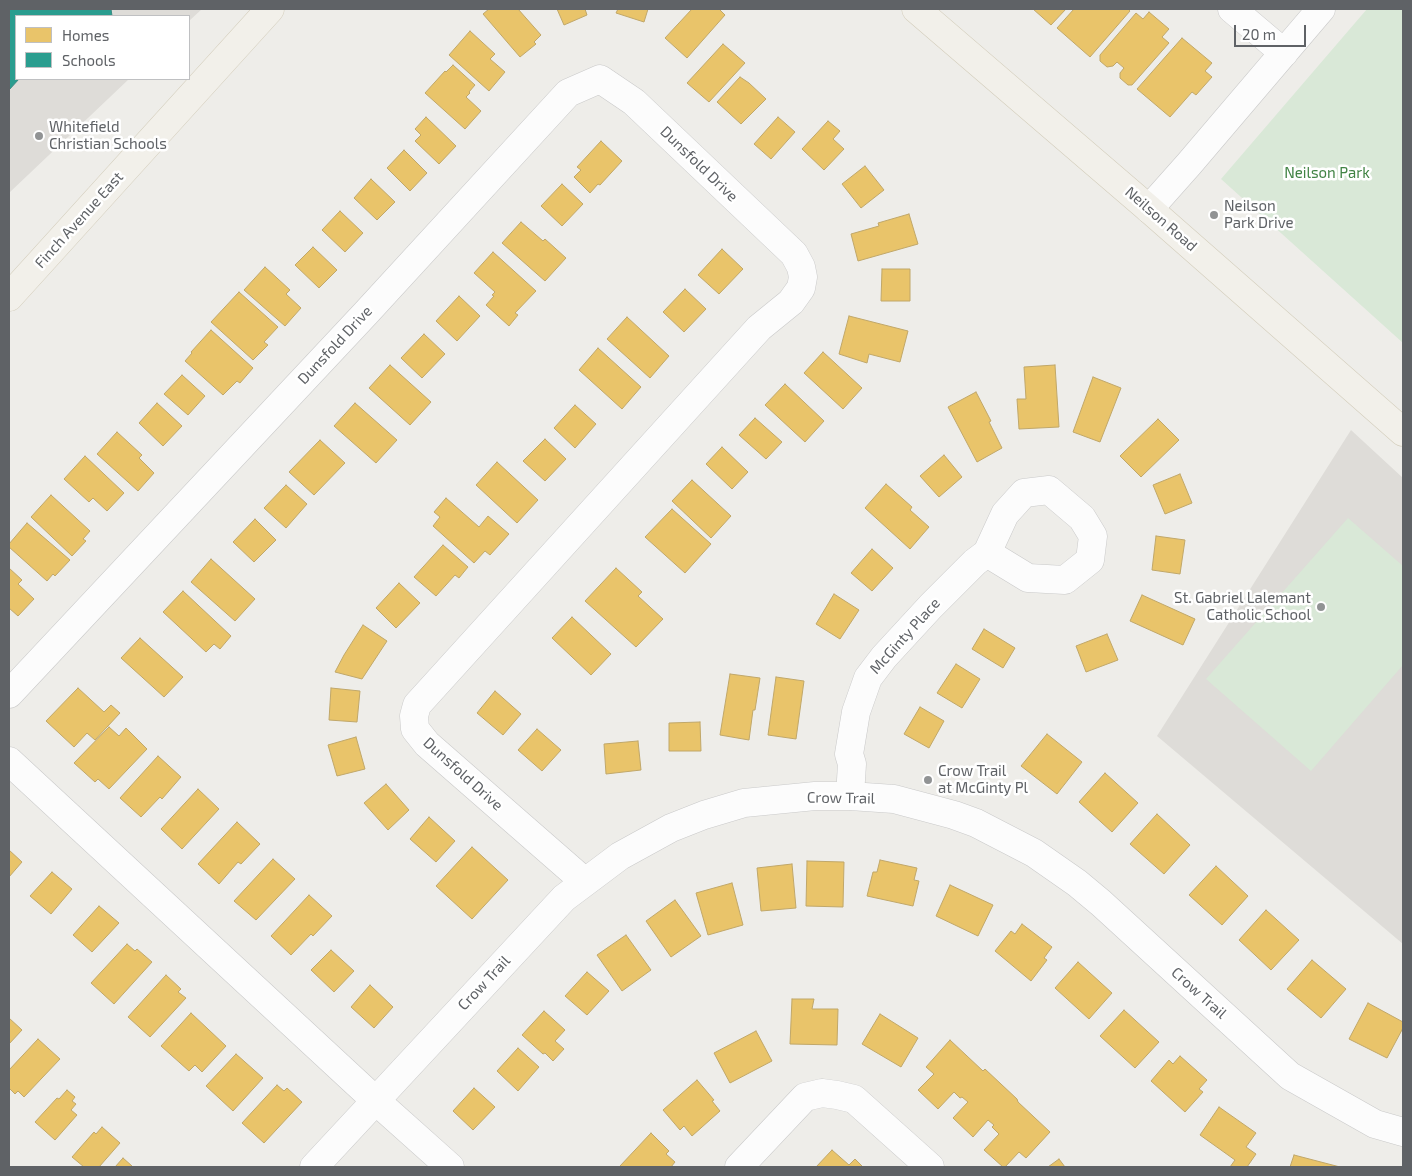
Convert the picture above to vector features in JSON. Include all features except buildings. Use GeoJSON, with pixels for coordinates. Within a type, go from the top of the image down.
{"type":"FeatureCollection","features":[{"type":"Feature","properties":{"kind":"main road","name":"Finch Avenue East"},"geometry":{"type":"LineString","coordinates":[[9,297],[270,9]]}},
{"type":"Feature","properties":{"kind":"main road","name":"Neilson Road"},"geometry":{"type":"LineString","coordinates":[[916,9],[1149,208],[1403,432]]}},
{"type":"Feature","properties":{"kind":"street"},"geometry":{"type":"LineString","coordinates":[[1232,9],[1284,53]]}},
{"type":"Feature","properties":{"kind":"street"},"geometry":{"type":"LineString","coordinates":[[1149,208],[1321,9]]}},
{"type":"Feature","properties":{"kind":"street","name":"Dunsfold Drive"},"geometry":{"type":"LineString","coordinates":[[9,694],[366,313],[568,93],[600,79],[634,102],[794,254],[804,276],[801,288],[790,302],[759,328],[417,705],[414,716],[415,730],[428,744],[585,882]]}},
{"type":"Feature","properties":{"kind":"street","name":"McGinty Place"},"geometry":{"type":"LineString","coordinates":[[850,796],[852,764],[850,754],[853,728],[856,712],[868,678],[884,657],[931,606],[987,553]]}},
{"type":"Feature","properties":{"kind":"street"},"geometry":{"type":"LineString","coordinates":[[9,761],[375,1100],[450,1167]]}},
{"type":"Feature","properties":{"kind":"street","name":"Crow Trail"},"geometry":{"type":"LineString","coordinates":[[314,1167],[564,898],[620,856],[670,828],[704,815],[744,803],[815,796],[894,799],[954,815],[1034,853],[1077,883],[1101,903],[1290,1076],[1374,1124],[1403,1132]]}},
{"type":"Feature","properties":{"kind":"street"},"geometry":{"type":"LineString","coordinates":[[738,1167],[806,1097],[822,1093],[854,1099],[930,1167]]}},
{"type":"Feature","properties":{"kind":"shaded area","name":"Whitefield Christian Schools"},"geometry":{"type":"Polygon","coordinates":[[[9,9],[202,9],[190,20],[190,15],[15,15],[15,80],[128,80],[9,193],[9,9]]]}},
{"type":"Feature","properties":{"kind":"shaded area","name":"St. Gabriel Lalemant Catholic School"},"geometry":{"type":"Polygon","coordinates":[[[1351,430],[1403,478],[1403,944],[1157,736],[1351,430]]]}},
{"type":"Feature","properties":{"kind":"green space","name":"Neilson Park"},"geometry":{"type":"Polygon","coordinates":[[[1367,9],[1403,9],[1403,343],[1221,179],[1367,9]]]}},
{"type":"Feature","properties":{"kind":"green space"},"geometry":{"type":"Polygon","coordinates":[[[1348,518],[1403,566],[1403,665],[1311,771],[1206,679],[1348,518]]]}},
{"type":"Feature","properties":{"kind":"place","name":"Whitefield Christian Schools"},"geometry":{"type":"Point","coordinates":[39,136]}},
{"type":"Feature","properties":{"kind":"place","name":"Neilson Park Drive"},"geometry":{"type":"Point","coordinates":[1214,215]}},
{"type":"Feature","properties":{"kind":"place","name":"St. Gabriel Lalemant Catholic School"},"geometry":{"type":"Point","coordinates":[1321,607]}},
{"type":"Feature","properties":{"kind":"place","name":"Crow Trail at McGinty Pl"},"geometry":{"type":"Point","coordinates":[928,780]}}]}
